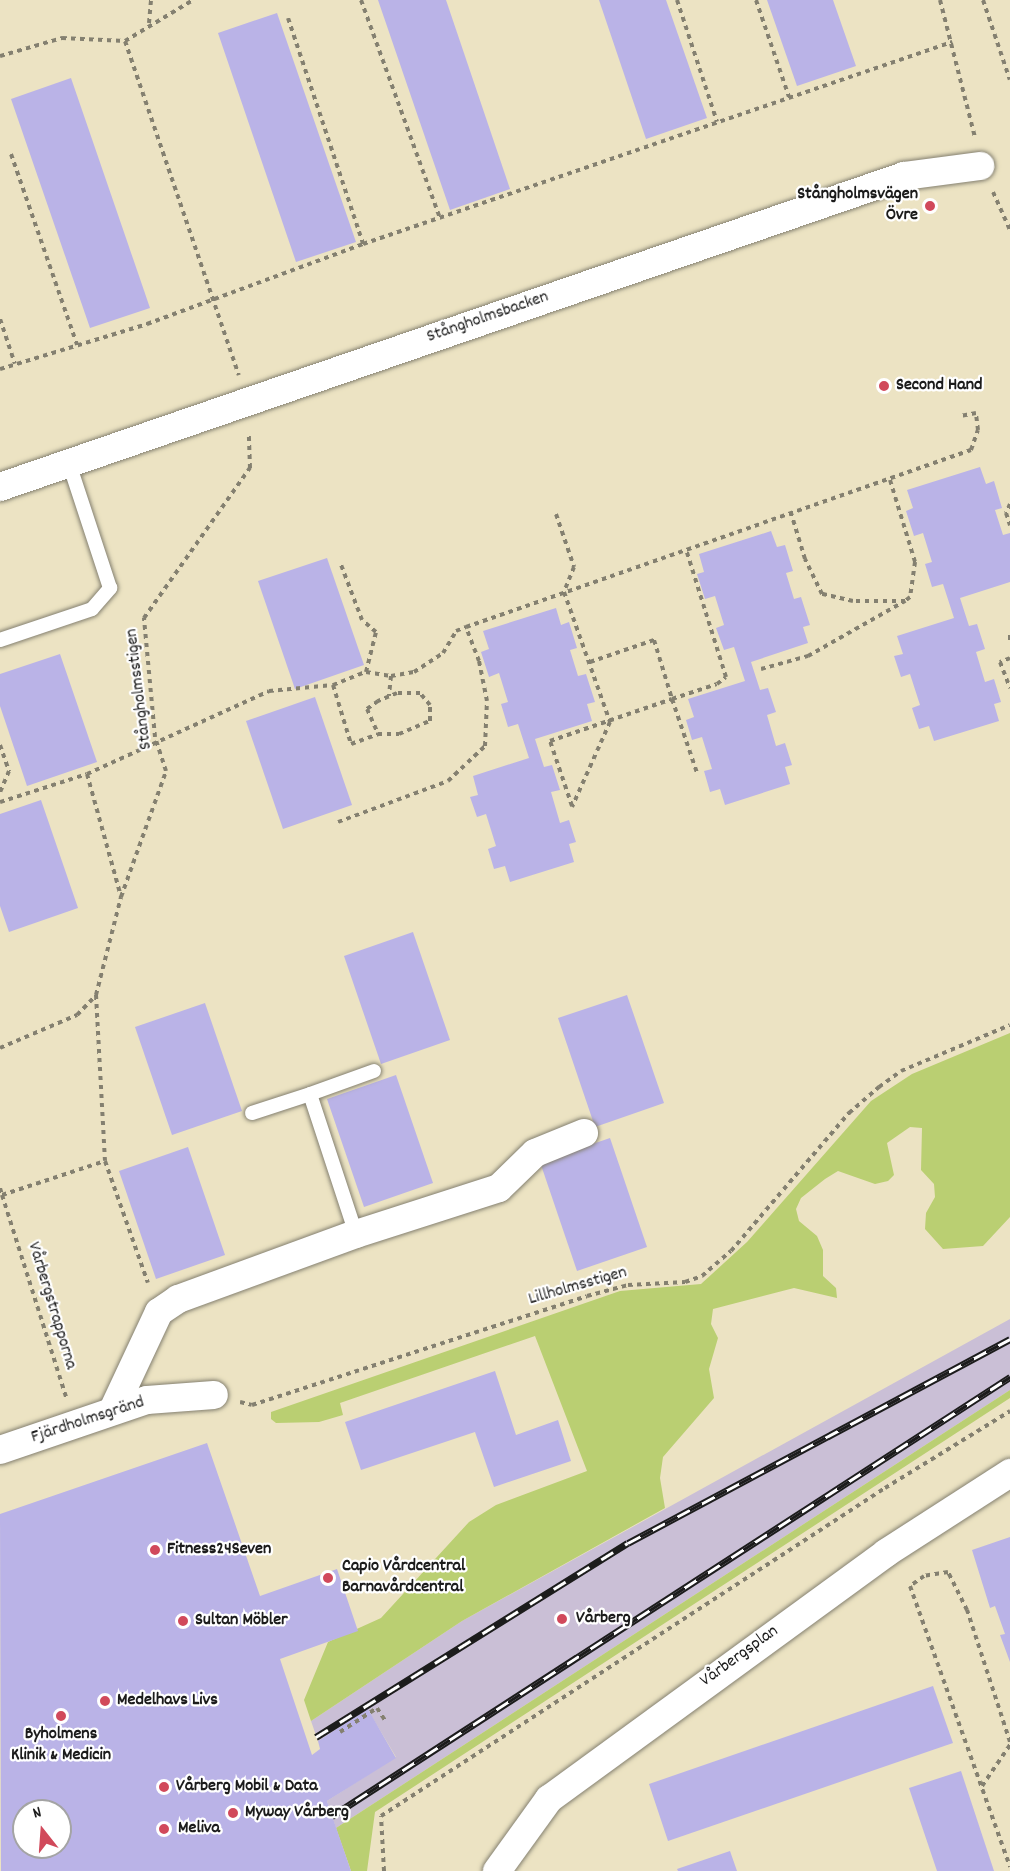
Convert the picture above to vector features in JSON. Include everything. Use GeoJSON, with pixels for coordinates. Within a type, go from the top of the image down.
{"type":"FeatureCollection","features":[{"type":"Feature","properties":{"kind":"street","name":"Stångholmsbacken"},"geometry":{"type":"LineString","coordinates":[[0,487],[247,400],[904,176],[980,166]]}},
{"type":"Feature","properties":{"kind":"street"},"geometry":{"type":"LineString","coordinates":[[113,1410],[159,1312],[178,1299],[356,1234],[499,1188],[535,1154],[584,1133]]}},
{"type":"Feature","properties":{"kind":"street","name":"Fjärdholmsgränd"},"geometry":{"type":"LineString","coordinates":[[0,1450],[147,1400],[214,1395]]}},
{"type":"Feature","properties":{"kind":"street","name":"Vårbergsplan"},"geometry":{"type":"LineString","coordinates":[[497,1871],[549,1799],[886,1553],[1010,1473]]}},
{"type":"Feature","properties":{"kind":"lane"},"geometry":{"type":"LineString","coordinates":[[0,640],[92,609],[110,588],[69,463]]}},
{"type":"Feature","properties":{"kind":"lane"},"geometry":{"type":"LineString","coordinates":[[252,1113],[374,1071]]}},
{"type":"Feature","properties":{"kind":"lane"},"geometry":{"type":"LineString","coordinates":[[310,1094],[356,1234]]}},
{"type":"Feature","properties":{"kind":"path"},"geometry":{"type":"LineString","coordinates":[[149,24],[151,0]]}},
{"type":"Feature","properties":{"kind":"path"},"geometry":{"type":"LineString","coordinates":[[0,56],[62,38],[125,41],[149,24],[193,0]]}},
{"type":"Feature","properties":{"kind":"path"},"geometry":{"type":"LineString","coordinates":[[361,0],[440,218]]}},
{"type":"Feature","properties":{"kind":"path"},"geometry":{"type":"LineString","coordinates":[[677,0],[717,122]]}},
{"type":"Feature","properties":{"kind":"path"},"geometry":{"type":"LineString","coordinates":[[756,0],[789,97]]}},
{"type":"Feature","properties":{"kind":"path"},"geometry":{"type":"LineString","coordinates":[[940,0],[952,42],[980,166],[1010,230]]}},
{"type":"Feature","properties":{"kind":"path"},"geometry":{"type":"LineString","coordinates":[[983,0],[1010,80]]}},
{"type":"Feature","properties":{"kind":"path"},"geometry":{"type":"LineString","coordinates":[[288,18],[363,244]]}},
{"type":"Feature","properties":{"kind":"path","name":"Stångholmsstigen"},"geometry":{"type":"LineString","coordinates":[[96,995],[121,897],[166,771],[158,745],[144,618],[250,468],[247,400],[215,298],[125,41]]}},
{"type":"Feature","properties":{"kind":"path"},"geometry":{"type":"LineString","coordinates":[[0,369],[215,298],[363,244],[952,42]]}},
{"type":"Feature","properties":{"kind":"path"},"geometry":{"type":"LineString","coordinates":[[11,154],[77,345]]}},
{"type":"Feature","properties":{"kind":"path"},"geometry":{"type":"LineString","coordinates":[[0,319],[15,364]]}},
{"type":"Feature","properties":{"kind":"path"},"geometry":{"type":"LineString","coordinates":[[0,802],[87,774],[158,745],[269,691],[333,685],[366,672],[391,676],[414,672],[443,653],[456,632],[466,627],[971,450],[978,430],[976,413],[960,416]]}},
{"type":"Feature","properties":{"kind":"path"},"geometry":{"type":"LineString","coordinates":[[761,669],[808,656],[910,597],[915,562],[890,480]]}},
{"type":"Feature","properties":{"kind":"path"},"geometry":{"type":"LineString","coordinates":[[1010,504],[1006,513],[1010,525]]}},
{"type":"Feature","properties":{"kind":"path"},"geometry":{"type":"LineString","coordinates":[[791,513],[805,559],[822,594],[853,602],[905,601]]}},
{"type":"Feature","properties":{"kind":"path"},"geometry":{"type":"LineString","coordinates":[[556,514],[574,567],[564,592],[610,722],[572,807],[549,741],[610,722],[717,684],[726,677],[686,549]]}},
{"type":"Feature","properties":{"kind":"path"},"geometry":{"type":"LineString","coordinates":[[340,562],[362,620],[375,632],[366,672]]}},
{"type":"Feature","properties":{"kind":"path"},"geometry":{"type":"LineString","coordinates":[[338,822],[448,781],[485,746],[487,701],[479,661],[466,627]]}},
{"type":"Feature","properties":{"kind":"path"},"geometry":{"type":"LineString","coordinates":[[1010,635],[1010,642]]}},
{"type":"Feature","properties":{"kind":"path"},"geometry":{"type":"LineString","coordinates":[[590,663],[654,640],[697,773]]}},
{"type":"Feature","properties":{"kind":"path"},"geometry":{"type":"LineString","coordinates":[[1010,658],[1000,662],[1010,688]]}},
{"type":"Feature","properties":{"kind":"path"},"geometry":{"type":"LineString","coordinates":[[389,696],[391,676]]}},
{"type":"Feature","properties":{"kind":"path"},"geometry":{"type":"LineString","coordinates":[[333,685],[351,744],[378,734],[399,734],[430,721],[430,705],[420,693],[389,696],[367,709],[378,734]]}},
{"type":"Feature","properties":{"kind":"path"},"geometry":{"type":"LineString","coordinates":[[0,745],[9,771],[0,792]]}},
{"type":"Feature","properties":{"kind":"path"},"geometry":{"type":"LineString","coordinates":[[87,774],[121,897]]}},
{"type":"Feature","properties":{"kind":"path"},"geometry":{"type":"LineString","coordinates":[[0,1048],[77,1015],[96,995]]}},
{"type":"Feature","properties":{"kind":"path"},"geometry":{"type":"LineString","coordinates":[[96,995],[105,1161],[159,1312]]}},
{"type":"Feature","properties":{"kind":"path","name":"Lillholmsstigen"},"geometry":{"type":"LineString","coordinates":[[214,1395],[252,1405],[587,1296],[628,1285],[685,1282],[702,1276],[720,1263],[849,1113],[879,1087],[910,1067],[1010,1025]]}},
{"type":"Feature","properties":{"kind":"path"},"geometry":{"type":"LineString","coordinates":[[2,1195],[105,1161]]}},
{"type":"Feature","properties":{"kind":"path","name":"Vårbergstrapporna"},"geometry":{"type":"LineString","coordinates":[[0,1188],[75,1425]]}},
{"type":"Feature","properties":{"kind":"path"},"geometry":{"type":"LineString","coordinates":[[384,1871],[381,1816],[885,1488],[1010,1411]]}},
{"type":"Feature","properties":{"kind":"path"},"geometry":{"type":"LineString","coordinates":[[982,1787],[1010,1744],[968,1610],[948,1572],[924,1575],[910,1586],[1010,1867]]}},
{"type":"Feature","properties":{"kind":"path"},"geometry":{"type":"LineString","coordinates":[[340,1732],[377,1708],[386,1722]]}},
{"type":"Feature","properties":{"kind":"shaded area"},"geometry":{"type":"Polygon","coordinates":[[[1010,1319],[1010,1390],[336,1828],[327,1801],[396,1757],[368,1710],[318,1741],[311,1721],[462,1621],[1010,1319]]]}},
{"type":"Feature","properties":{"kind":"green space"},"geometry":{"type":"Polygon","coordinates":[[[1010,1033],[1010,1217],[983,1246],[943,1249],[925,1229],[926,1213],[935,1197],[934,1184],[921,1170],[922,1128],[910,1127],[887,1143],[894,1175],[888,1181],[875,1184],[838,1171],[825,1179],[801,1198],[796,1209],[799,1221],[817,1236],[823,1250],[823,1276],[836,1288],[837,1298],[794,1288],[713,1309],[711,1324],[718,1338],[709,1369],[714,1398],[663,1457],[660,1478],[665,1508],[462,1621],[311,1721],[304,1700],[328,1642],[381,1618],[469,1522],[496,1505],[587,1471],[535,1336],[340,1403],[343,1415],[319,1422],[276,1423],[271,1419],[271,1412],[620,1291],[701,1284],[747,1242],[871,1101],[912,1074],[1010,1033]]]}},
{"type":"Feature","properties":{"kind":"green space"},"geometry":{"type":"Polygon","coordinates":[[[1010,1390],[1010,1398],[375,1812],[367,1871],[351,1871],[336,1828],[1010,1390]]]}},
{"type":"Feature","properties":{"kind":"building"},"geometry":{"type":"Polygon","coordinates":[[[378,0],[446,0],[510,189],[450,210],[378,0]]]}},
{"type":"Feature","properties":{"kind":"building"},"geometry":{"type":"Polygon","coordinates":[[[599,0],[666,0],[707,118],[646,139],[599,0]]]}},
{"type":"Feature","properties":{"kind":"building"},"geometry":{"type":"Polygon","coordinates":[[[767,0],[833,0],[856,66],[797,86],[767,0]]]}},
{"type":"Feature","properties":{"kind":"building"},"geometry":{"type":"Polygon","coordinates":[[[277,13],[356,242],[296,262],[218,33],[277,13]]]}},
{"type":"Feature","properties":{"kind":"building"},"geometry":{"type":"Polygon","coordinates":[[[71,78],[150,308],[90,328],[11,99],[71,78]]]}},
{"type":"Feature","properties":{"kind":"building"},"geometry":{"type":"Polygon","coordinates":[[[980,467],[986,484],[994,481],[1002,508],[995,510],[1003,535],[1010,533],[1010,582],[960,598],[969,626],[977,624],[985,649],[976,652],[985,682],[994,679],[1001,702],[994,704],[999,721],[934,741],[929,726],[919,729],[912,708],[920,705],[910,674],[901,677],[894,656],[903,654],[897,636],[954,618],[943,584],[932,587],[925,564],[932,562],[923,533],[914,536],[906,511],[913,508],[907,490],[980,467]]]}},
{"type":"Feature","properties":{"kind":"building"},"geometry":{"type":"Polygon","coordinates":[[[771,531],[777,547],[785,545],[793,571],[786,573],[794,599],[801,597],[810,625],[803,627],[808,643],[751,662],[760,690],[768,688],[776,712],[767,715],[776,746],[785,743],[792,765],[785,767],[790,784],[725,805],[720,789],[710,792],[704,771],[712,769],[702,737],[692,740],[686,720],[694,717],[688,699],[745,681],[734,647],[724,650],[716,628],[724,625],[715,596],[705,599],[697,574],[704,572],[699,554],[771,531]]]}},
{"type":"Feature","properties":{"kind":"building"},"geometry":{"type":"Polygon","coordinates":[[[327,558],[364,665],[295,689],[258,581],[327,558]]]}},
{"type":"Feature","properties":{"kind":"building"},"geometry":{"type":"Polygon","coordinates":[[[556,608],[561,625],[569,622],[577,648],[570,650],[578,676],[586,674],[595,702],[587,704],[592,721],[535,739],[544,767],[552,765],[560,790],[551,792],[560,823],[569,820],[576,842],[569,844],[574,862],[510,882],[505,866],[494,869],[488,849],[496,846],[486,814],[477,817],[470,797],[478,795],[473,776],[529,758],[518,724],[508,727],[501,704],[508,702],[499,673],[489,677],[481,652],[489,649],[483,631],[556,608]]]}},
{"type":"Feature","properties":{"kind":"building"},"geometry":{"type":"Polygon","coordinates":[[[60,654],[97,762],[27,786],[0,706],[0,674],[60,654]]]}},
{"type":"Feature","properties":{"kind":"building"},"geometry":{"type":"Polygon","coordinates":[[[315,697],[352,805],[283,829],[246,721],[315,697]]]}},
{"type":"Feature","properties":{"kind":"building"},"geometry":{"type":"Polygon","coordinates":[[[41,800],[78,908],[9,932],[0,906],[0,814],[41,800]]]}},
{"type":"Feature","properties":{"kind":"building"},"geometry":{"type":"Polygon","coordinates":[[[413,932],[450,1040],[381,1064],[344,956],[413,932]]]}},
{"type":"Feature","properties":{"kind":"building"},"geometry":{"type":"Polygon","coordinates":[[[627,995],[664,1103],[595,1127],[558,1018],[627,995]]]}},
{"type":"Feature","properties":{"kind":"building"},"geometry":{"type":"Polygon","coordinates":[[[205,1003],[242,1111],[172,1135],[135,1027],[205,1003]]]}},
{"type":"Feature","properties":{"kind":"building"},"geometry":{"type":"Polygon","coordinates":[[[396,1075],[433,1183],[364,1207],[327,1099],[396,1075]]]}},
{"type":"Feature","properties":{"kind":"building"},"geometry":{"type":"Polygon","coordinates":[[[610,1138],[647,1247],[577,1271],[540,1162],[610,1138]]]}},
{"type":"Feature","properties":{"kind":"building"},"geometry":{"type":"Polygon","coordinates":[[[188,1147],[225,1255],[156,1279],[119,1171],[188,1147]]]}},
{"type":"Feature","properties":{"kind":"building"},"geometry":{"type":"Polygon","coordinates":[[[495,1371],[516,1435],[558,1420],[571,1461],[494,1487],[475,1432],[361,1470],[345,1422],[495,1371]]]}},
{"type":"Feature","properties":{"kind":"building"},"geometry":{"type":"Polygon","coordinates":[[[207,1443],[260,1596],[337,1569],[358,1631],[280,1659],[312,1755],[320,1749],[318,1741],[368,1709],[396,1758],[327,1801],[351,1871],[1,1871],[0,1514],[207,1443]]]}},
{"type":"Feature","properties":{"kind":"building"},"geometry":{"type":"Polygon","coordinates":[[[1010,1537],[1010,1662],[1000,1635],[1005,1634],[995,1606],[990,1608],[972,1550],[1010,1537]]]}},
{"type":"Feature","properties":{"kind":"building"},"geometry":{"type":"Polygon","coordinates":[[[933,1686],[953,1743],[668,1841],[649,1784],[933,1686]]]}},
{"type":"Feature","properties":{"kind":"building"},"geometry":{"type":"Polygon","coordinates":[[[961,1771],[994,1871],[937,1871],[909,1788],[961,1771]]]}},
{"type":"Feature","properties":{"kind":"building"},"geometry":{"type":"Polygon","coordinates":[[[730,1851],[737,1871],[678,1871],[677,1869],[730,1851]]]}},
{"type":"Feature","properties":{"kind":"railway"},"geometry":{"type":"LineString","coordinates":[[316,1737],[628,1543],[1010,1339]]}},
{"type":"Feature","properties":{"kind":"railway"},"geometry":{"type":"LineString","coordinates":[[332,1816],[1010,1377]]}},
{"type":"Feature","properties":{"kind":"place","name":"Stångholmsvägen Övre"},"geometry":{"type":"Point","coordinates":[930,206]}},
{"type":"Feature","properties":{"kind":"place","name":"Second Hand"},"geometry":{"type":"Point","coordinates":[884,386]}},
{"type":"Feature","properties":{"kind":"place","name":"Fitness24Seven"},"geometry":{"type":"Point","coordinates":[155,1550]}},
{"type":"Feature","properties":{"kind":"place","name":"Capio Vårdcentral Barnavårdcentral"},"geometry":{"type":"Point","coordinates":[328,1578]}},
{"type":"Feature","properties":{"kind":"place","name":"Vårberg"},"geometry":{"type":"Point","coordinates":[562,1619]}},
{"type":"Feature","properties":{"kind":"place","name":"Sultan Möbler"},"geometry":{"type":"Point","coordinates":[183,1621]}},
{"type":"Feature","properties":{"kind":"place","name":"Medelhavs Livs"},"geometry":{"type":"Point","coordinates":[105,1701]}},
{"type":"Feature","properties":{"kind":"place","name":"Byholmens Klinik & Medicin"},"geometry":{"type":"Point","coordinates":[61,1716]}},
{"type":"Feature","properties":{"kind":"place","name":"Vårberg Mobil & Data"},"geometry":{"type":"Point","coordinates":[164,1787]}},
{"type":"Feature","properties":{"kind":"place","name":"Myway Vårberg"},"geometry":{"type":"Point","coordinates":[233,1813]}},
{"type":"Feature","properties":{"kind":"place","name":"Meliva"},"geometry":{"type":"Point","coordinates":[164,1829]}}]}
